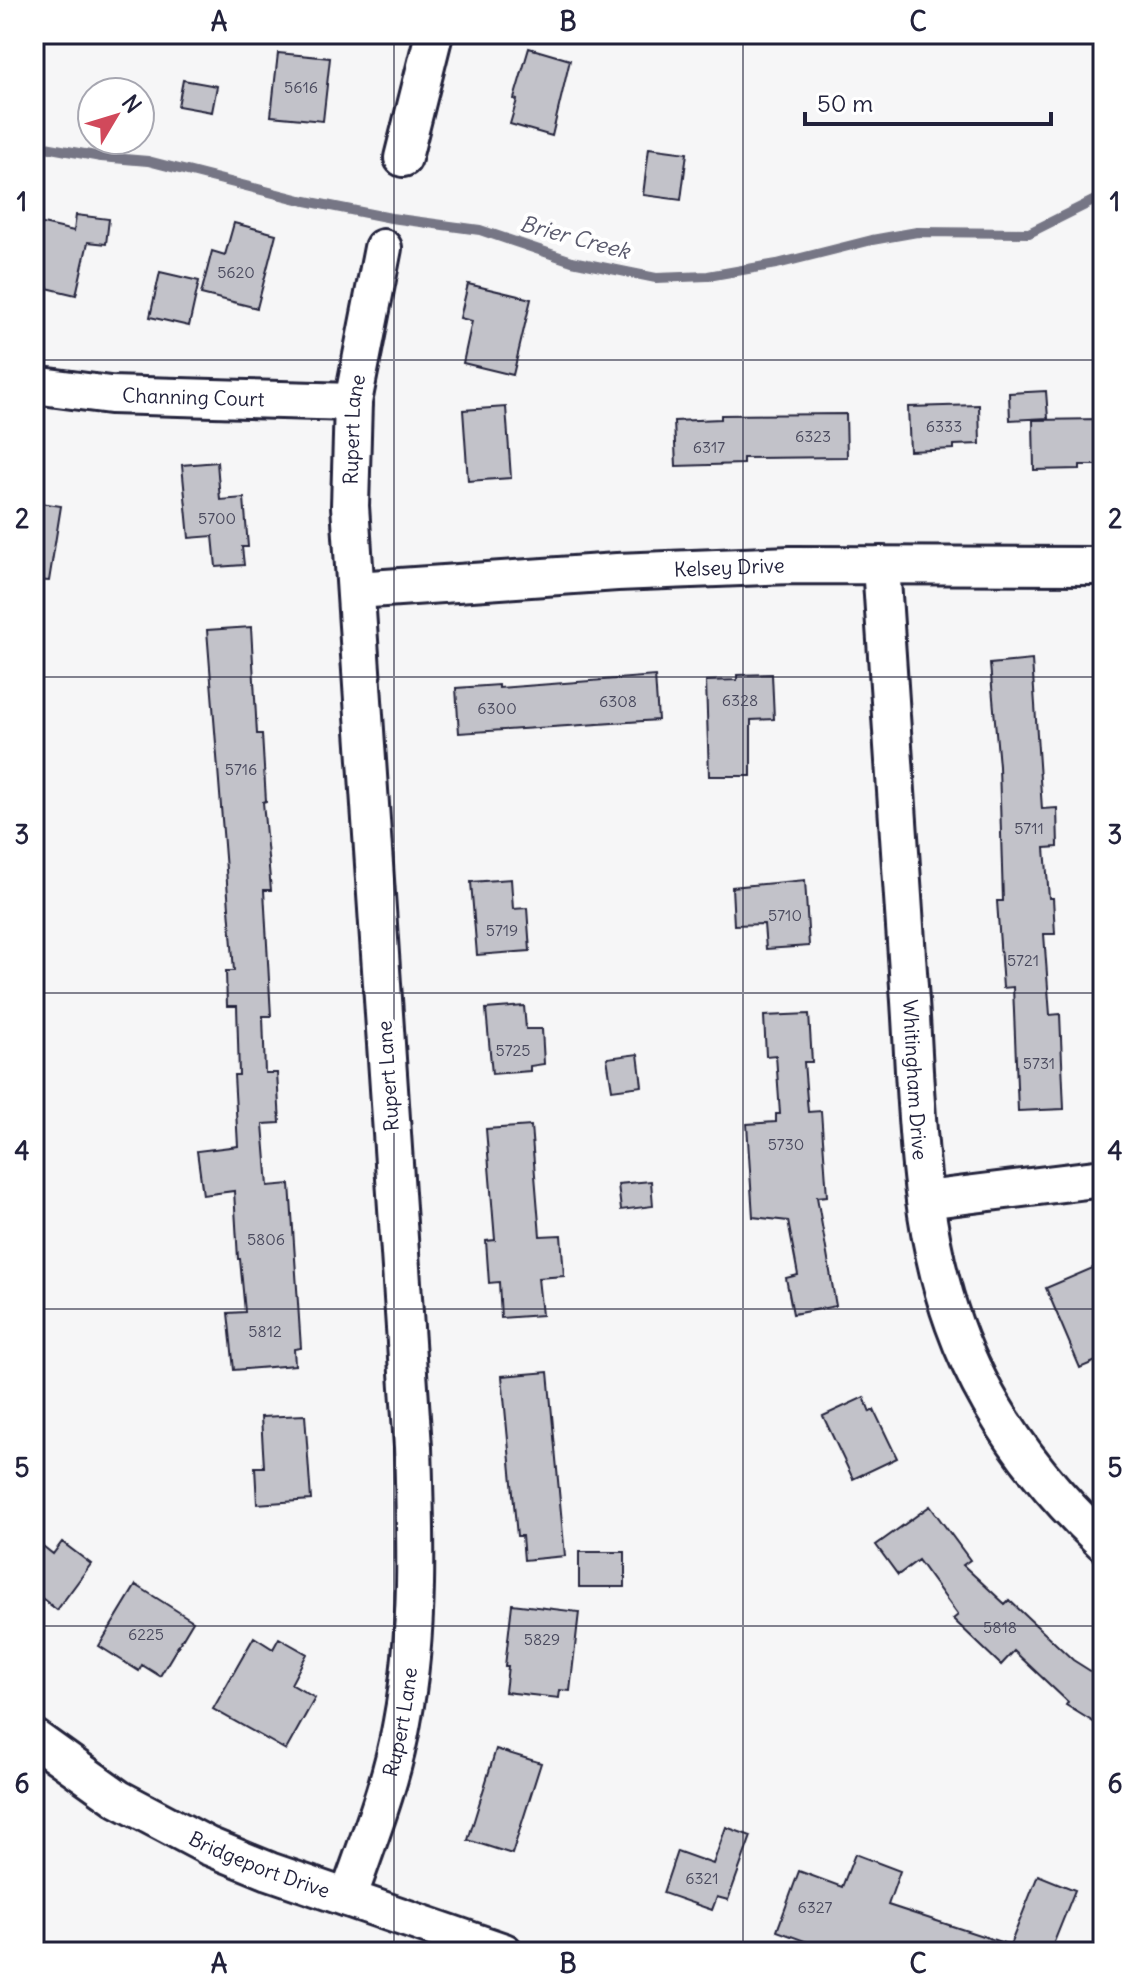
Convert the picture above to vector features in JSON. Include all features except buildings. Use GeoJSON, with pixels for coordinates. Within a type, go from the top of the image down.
{"type":"FeatureCollection","features":[{"type":"Feature","properties":{"kind":"street"},"geometry":{"type":"LineString","coordinates":[[403,158],[434,34]]}},
{"type":"Feature","properties":{"kind":"street","name":"Rupert Lane"},"geometry":{"type":"LineString","coordinates":[[348,1898],[389,1777],[402,1724],[409,1674],[416,1545],[413,1447],[350,506],[353,402],[383,248]]}},
{"type":"Feature","properties":{"kind":"street","name":"Channing Court"},"geometry":{"type":"LineString","coordinates":[[34,385],[110,395],[353,402]]}},
{"type":"Feature","properties":{"kind":"street","name":"Kelsey Drive"},"geometry":{"type":"LineString","coordinates":[[356,590],[617,572],[791,565],[1103,566]]}},
{"type":"Feature","properties":{"kind":"street","name":"Whitingham Drive"},"geometry":{"type":"LineString","coordinates":[[881,565],[927,1230],[954,1327],[983,1388],[1005,1427],[1053,1492],[1103,1542]]}},
{"type":"Feature","properties":{"kind":"street"},"geometry":{"type":"LineString","coordinates":[[925,1200],[1103,1178]]}},
{"type":"Feature","properties":{"kind":"street","name":"Bridgeport Drive"},"geometry":{"type":"LineString","coordinates":[[34,1738],[119,1799],[208,1846],[269,1871],[504,1952]]}},
{"type":"Feature","properties":{"kind":"waterway","name":"Brier Creek"},"geometry":{"type":"LineString","coordinates":[[34,145],[101,157],[148,161],[301,200],[391,218],[480,230],[572,261],[656,278],[708,276],[777,264],[917,232],[1029,233],[1103,196]]}}]}
